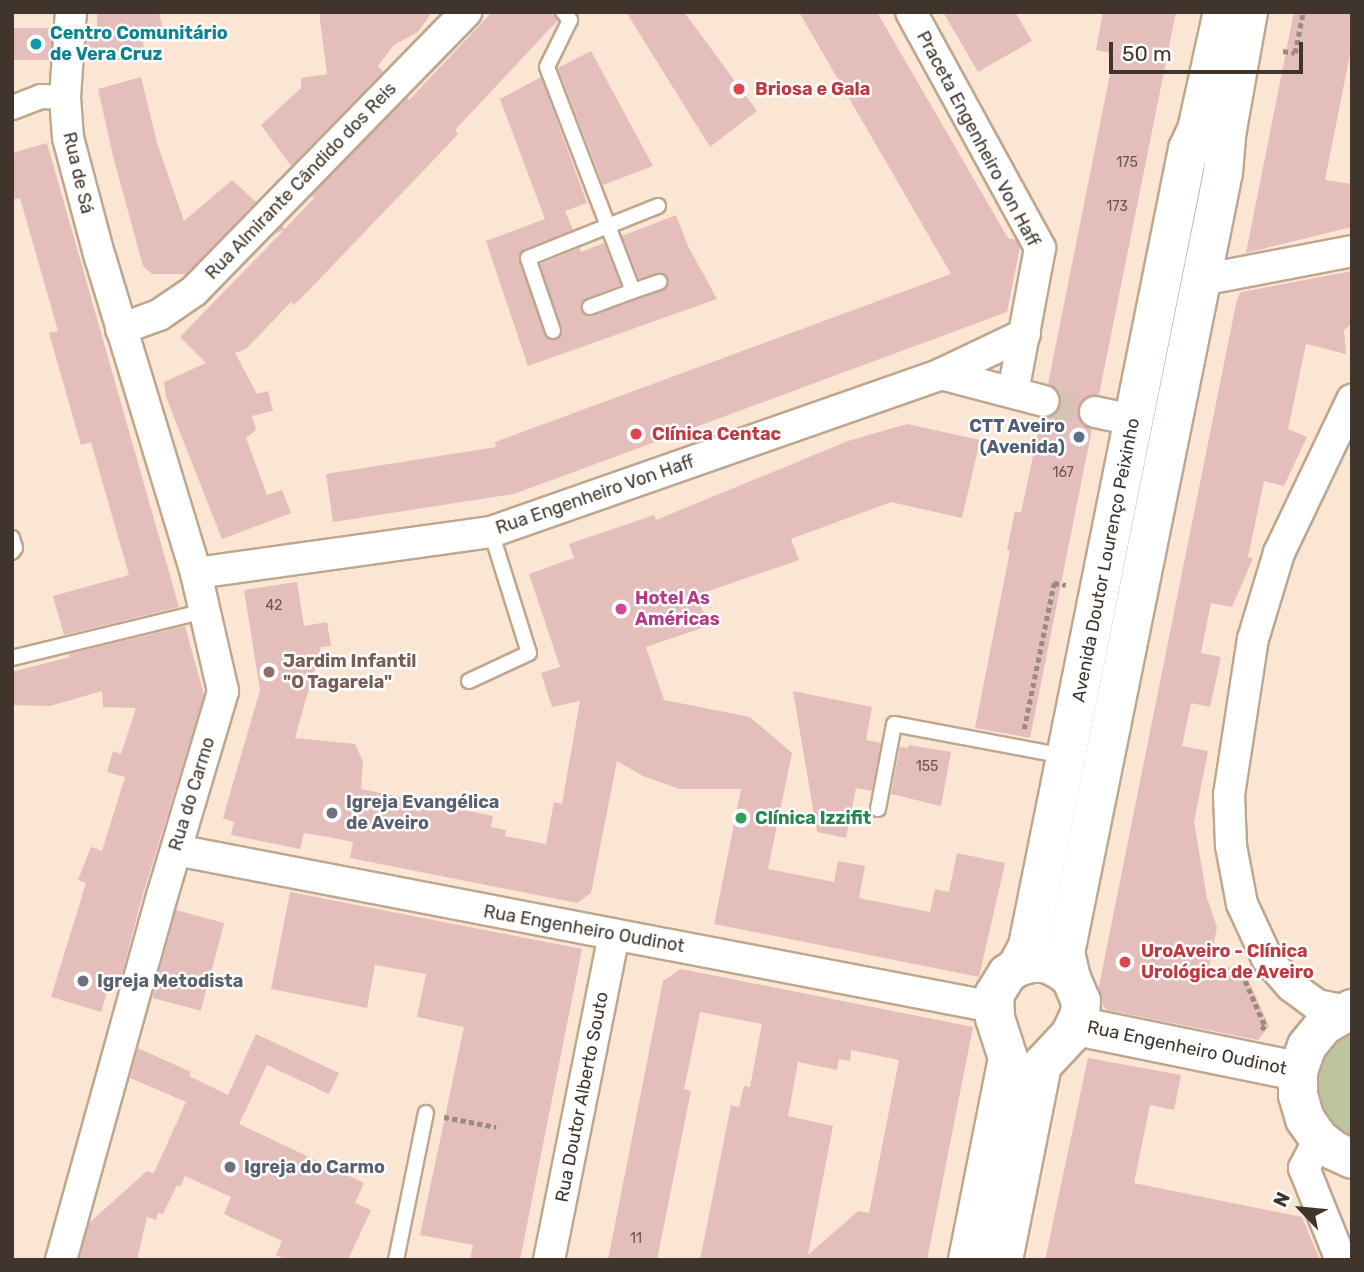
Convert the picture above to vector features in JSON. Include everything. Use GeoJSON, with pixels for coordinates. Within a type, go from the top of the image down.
{"type":"FeatureCollection","features":[{"type":"Feature","properties":{"kind":"main road","name":"Avenida Doutor Lourenço Peixinho"},"geometry":{"type":"LineString","coordinates":[[1188,149],[1184,126],[1205,12]]}},
{"type":"Feature","properties":{"kind":"main road","name":"Avenida Doutor Lourenço Peixinho"},"geometry":{"type":"LineString","coordinates":[[996,1018],[999,984],[1017,967],[1028,946],[1188,149],[1198,131],[1223,12]]}},
{"type":"Feature","properties":{"kind":"main road","name":"Avenida Doutor Lourenço Peixinho"},"geometry":{"type":"LineString","coordinates":[[1069,1034],[1081,1001],[1071,978],[1065,953],[1202,281],[1223,172],[1226,135],[1248,12]]}},
{"type":"Feature","properties":{"kind":"main road"},"geometry":{"type":"LineString","coordinates":[[1017,967],[1046,963],[1071,978]]}},
{"type":"Feature","properties":{"kind":"main road"},"geometry":{"type":"LineString","coordinates":[[1349,1010],[1324,1025],[1307,1046],[1298,1071],[1298,1095],[1305,1119],[1319,1139],[1333,1150],[1352,1159]]}},
{"type":"Feature","properties":{"kind":"main road"},"geometry":{"type":"LineString","coordinates":[[996,1018],[1014,1044],[1034,1051],[1048,1049],[1069,1034]]}},
{"type":"Feature","properties":{"kind":"main road"},"geometry":{"type":"LineString","coordinates":[[968,1260],[1008,1058],[996,1018]]}},
{"type":"Feature","properties":{"kind":"main road"},"geometry":{"type":"LineString","coordinates":[[1003,1260],[1042,1065],[1069,1034]]}},
{"type":"Feature","properties":{"kind":"main road","name":"Rua Engenheiro Oudinot"},"geometry":{"type":"LineString","coordinates":[[1069,1034],[1298,1071]]}},
{"type":"Feature","properties":{"kind":"street","name":"Rua de Sá"},"geometry":{"type":"LineString","coordinates":[[71,12],[65,97],[68,138],[121,329]]}},
{"type":"Feature","properties":{"kind":"street","name":"Rua Almirante Cândido dos Reis"},"geometry":{"type":"LineString","coordinates":[[121,329],[159,315],[194,291],[466,12]]}},
{"type":"Feature","properties":{"kind":"street","name":"Praceta Engenheiro Von Haff"},"geometry":{"type":"LineString","coordinates":[[911,12],[1040,248],[1013,392]]}},
{"type":"Feature","properties":{"kind":"street","name":"Avenida Doutor Lourenço Peixinho"},"geometry":{"type":"LineString","coordinates":[[1223,172],[1266,12]]}},
{"type":"Feature","properties":{"kind":"street"},"geometry":{"type":"LineString","coordinates":[[12,107],[40,96],[65,97]]}},
{"type":"Feature","properties":{"kind":"street"},"geometry":{"type":"LineString","coordinates":[[1202,281],[1352,251]]}},
{"type":"Feature","properties":{"kind":"street","name":"Rua do Carmo"},"geometry":{"type":"LineString","coordinates":[[61,1260],[223,691],[196,573],[121,329]]}},
{"type":"Feature","properties":{"kind":"street","name":"Rua Engenheiro Von Haff"},"geometry":{"type":"LineString","coordinates":[[196,573],[491,532],[941,374],[1025,334]]}},
{"type":"Feature","properties":{"kind":"street"},"geometry":{"type":"LineString","coordinates":[[941,374],[1044,401]]}},
{"type":"Feature","properties":{"kind":"street"},"geometry":{"type":"LineString","coordinates":[[1349,1010],[1317,1005],[1291,986],[1267,958],[1242,904],[1231,846],[1229,795],[1253,639],[1275,565],[1315,473],[1352,400]]}},
{"type":"Feature","properties":{"kind":"street"},"geometry":{"type":"LineString","coordinates":[[1096,412],[1134,420]]}},
{"type":"Feature","properties":{"kind":"street","name":"Rua Engenheiro Oudinot"},"geometry":{"type":"LineString","coordinates":[[176,850],[614,935],[996,1018]]}},
{"type":"Feature","properties":{"kind":"street","name":"Rua Doutor Alberto Souto"},"geometry":{"type":"LineString","coordinates":[[549,1260],[614,935]]}},
{"type":"Feature","properties":{"kind":"street"},"geometry":{"type":"LineString","coordinates":[[1319,1139],[1304,1168],[1341,1260]]}},
{"type":"Feature","properties":{"kind":"lane"},"geometry":{"type":"LineString","coordinates":[[563,12],[570,20],[547,67],[606,228],[633,291]]}},
{"type":"Feature","properties":{"kind":"lane"},"geometry":{"type":"LineString","coordinates":[[553,331],[528,258],[658,206]]}},
{"type":"Feature","properties":{"kind":"lane"},"geometry":{"type":"LineString","coordinates":[[590,307],[659,282]]}},
{"type":"Feature","properties":{"kind":"lane"},"geometry":{"type":"LineString","coordinates":[[470,681],[529,653],[491,532]]}},
{"type":"Feature","properties":{"kind":"lane"},"geometry":{"type":"LineString","coordinates":[[12,538],[15,548],[12,552]]}},
{"type":"Feature","properties":{"kind":"lane"},"geometry":{"type":"LineString","coordinates":[[12,658],[205,611]]}},
{"type":"Feature","properties":{"kind":"lane"},"geometry":{"type":"LineString","coordinates":[[878,808],[894,724],[1066,756]]}},
{"type":"Feature","properties":{"kind":"lane"},"geometry":{"type":"LineString","coordinates":[[396,1260],[426,1113]]}},
{"type":"Feature","properties":{"kind":"path"},"geometry":{"type":"LineString","coordinates":[[1283,51],[1295,53],[1303,12]]}},
{"type":"Feature","properties":{"kind":"path"},"geometry":{"type":"LineString","coordinates":[[1031,732],[1024,730],[1054,583],[1066,585]]}},
{"type":"Feature","properties":{"kind":"path"},"geometry":{"type":"LineString","coordinates":[[1237,962],[1265,1026],[1255,1039]]}},
{"type":"Feature","properties":{"kind":"path"},"geometry":{"type":"LineString","coordinates":[[426,1113],[496,1127]]}},
{"type":"Feature","properties":{"kind":"green space"},"geometry":{"type":"Polygon","coordinates":[[[1352,1031],[1352,1139],[1330,1122],[1321,1106],[1317,1087],[1320,1066],[1329,1048],[1352,1031]]]}},
{"type":"Feature","properties":{"kind":"building"},"geometry":{"type":"Polygon","coordinates":[[[97,12],[159,12],[164,34],[143,39],[145,60],[85,60],[87,29],[97,29],[97,12]]]}},
{"type":"Feature","properties":{"kind":"building"},"geometry":{"type":"Polygon","coordinates":[[[319,12],[432,12],[418,32],[394,45],[378,66],[383,72],[291,166],[261,125],[301,88],[301,78],[327,74],[319,12]]]}},
{"type":"Feature","properties":{"kind":"building"},"geometry":{"type":"Polygon","coordinates":[[[492,12],[554,12],[558,20],[455,130],[458,134],[311,288],[294,305],[291,302],[246,349],[235,353],[257,394],[268,391],[273,411],[252,416],[256,430],[246,438],[267,495],[282,490],[291,513],[222,539],[166,397],[164,382],[206,363],[180,337],[284,230],[274,234],[282,226],[285,229],[314,198],[312,195],[407,97],[409,100],[492,12]]]}},
{"type":"Feature","properties":{"kind":"building"},"geometry":{"type":"Polygon","coordinates":[[[626,12],[684,12],[757,111],[710,147],[626,12]]]}},
{"type":"Feature","properties":{"kind":"building"},"geometry":{"type":"Polygon","coordinates":[[[799,12],[877,12],[1008,238],[1016,240],[1020,247],[1007,312],[514,494],[333,522],[326,474],[496,447],[495,442],[951,274],[799,12]]]}},
{"type":"Feature","properties":{"kind":"building"},"geometry":{"type":"Polygon","coordinates":[[[943,12],[1015,12],[1032,41],[978,72],[943,12]]]}},
{"type":"Feature","properties":{"kind":"building"},"geometry":{"type":"Polygon","coordinates":[[[1103,12],[1176,12],[1099,395],[1082,400],[1078,409],[1083,425],[1092,429],[1030,738],[975,728],[1010,551],[1007,550],[1015,511],[1021,513],[1041,418],[1056,414],[1061,405],[1057,389],[1048,384],[1114,54],[1096,50],[1103,12]]]}},
{"type":"Feature","properties":{"kind":"building"},"geometry":{"type":"Polygon","coordinates":[[[1294,12],[1352,12],[1352,44],[1325,180],[1352,184],[1352,227],[1246,253],[1294,12]]]}},
{"type":"Feature","properties":{"kind":"building","name":"Centro Comunitário de Vera Cruz"},"geometry":{"type":"Polygon","coordinates":[[[12,28],[52,28],[52,60],[12,60],[12,28]]]}},
{"type":"Feature","properties":{"kind":"building"},"geometry":{"type":"Polygon","coordinates":[[[591,51],[653,166],[603,185],[558,68],[591,51]]]}},
{"type":"Feature","properties":{"kind":"building"},"geometry":{"type":"Polygon","coordinates":[[[141,77],[157,143],[184,221],[232,180],[256,202],[186,274],[152,274],[143,266],[113,156],[98,89],[141,77]]]}},
{"type":"Feature","properties":{"kind":"building"},"geometry":{"type":"Polygon","coordinates":[[[541,77],[587,203],[565,211],[573,230],[524,249],[519,256],[546,338],[557,340],[562,329],[540,264],[580,248],[581,252],[604,243],[621,285],[583,300],[581,311],[593,316],[667,288],[668,280],[661,273],[639,279],[622,236],[676,215],[688,246],[717,299],[528,366],[486,241],[545,219],[500,99],[541,77]]]}},
{"type":"Feature","properties":{"kind":"building"},"geometry":{"type":"Polygon","coordinates":[[[47,143],[179,607],[64,635],[53,596],[129,575],[91,442],[81,445],[49,333],[58,331],[20,198],[12,200],[12,153],[47,143]]]}},
{"type":"Feature","properties":{"kind":"building"},"geometry":{"type":"Polygon","coordinates":[[[1352,271],[1352,324],[1344,330],[1346,354],[1306,344],[1288,429],[1307,437],[1284,486],[1264,481],[1248,557],[1253,558],[1232,607],[1211,603],[1201,653],[1221,657],[1210,707],[1191,703],[1182,746],[1208,751],[1194,822],[1207,898],[1217,927],[1208,973],[1241,964],[1269,1026],[1258,1040],[1107,1010],[1103,1006],[1099,986],[1237,299],[1241,292],[1352,271]]]}},
{"type":"Feature","properties":{"kind":"building"},"geometry":{"type":"Polygon","coordinates":[[[907,424],[980,440],[962,518],[891,502],[791,539],[799,560],[697,595],[708,626],[646,647],[664,700],[750,717],[792,753],[768,869],[834,882],[838,861],[865,866],[859,898],[930,912],[935,889],[949,892],[957,853],[1005,863],[979,977],[714,924],[741,789],[680,789],[643,776],[617,761],[591,893],[577,903],[350,858],[353,842],[328,837],[304,833],[300,849],[231,835],[234,822],[223,818],[260,690],[244,590],[297,582],[304,626],[327,622],[331,646],[321,647],[313,676],[309,677],[310,685],[295,738],[355,744],[363,762],[361,789],[493,816],[491,827],[506,830],[505,836],[546,844],[554,802],[562,804],[580,701],[552,707],[541,673],[560,667],[529,574],[574,558],[569,544],[654,515],[656,520],[848,441],[907,424]]]}},
{"type":"Feature","properties":{"kind":"building"},"geometry":{"type":"Polygon","coordinates":[[[185,626],[204,695],[141,901],[118,989],[109,986],[101,1012],[51,997],[86,883],[78,880],[91,847],[102,851],[125,777],[107,772],[113,751],[121,754],[136,708],[103,707],[102,691],[50,706],[12,705],[12,672],[70,657],[69,654],[185,626]]]}},
{"type":"Feature","properties":{"kind":"building"},"geometry":{"type":"Polygon","coordinates":[[[793,691],[872,707],[866,740],[881,743],[872,791],[856,788],[846,838],[817,832],[793,691]]]}},
{"type":"Feature","properties":{"kind":"building"},"geometry":{"type":"Polygon","coordinates":[[[909,745],[951,752],[941,806],[891,794],[900,747],[908,748],[909,745]]]}},
{"type":"Feature","properties":{"kind":"building"},"geometry":{"type":"Polygon","coordinates":[[[290,892],[582,949],[520,1260],[470,1260],[473,1245],[420,1235],[464,1027],[417,1017],[426,974],[375,965],[367,1008],[271,989],[290,892]]]}},
{"type":"Feature","properties":{"kind":"building"},"geometry":{"type":"Polygon","coordinates":[[[176,910],[224,923],[201,1011],[152,998],[176,910]]]}},
{"type":"Feature","properties":{"kind":"building"},"geometry":{"type":"Polygon","coordinates":[[[681,969],[973,1027],[927,1260],[700,1260],[731,1105],[739,1107],[744,1086],[750,1087],[762,1024],[700,1012],[684,1089],[691,1091],[657,1260],[608,1260],[663,981],[681,969]],[[851,1050],[850,1061],[839,1059],[837,1070],[798,1062],[788,1116],[833,1126],[808,1255],[858,1211],[869,1213],[899,1060],[851,1050]]]}},
{"type":"Feature","properties":{"kind":"building"},"geometry":{"type":"Polygon","coordinates":[[[256,1034],[339,1073],[329,1094],[267,1065],[239,1124],[364,1183],[355,1203],[371,1210],[348,1260],[287,1260],[276,1255],[282,1241],[224,1214],[231,1197],[185,1176],[180,1187],[177,1185],[163,1214],[158,1213],[156,1220],[147,1217],[137,1260],[79,1260],[89,1223],[147,1171],[154,1173],[186,1102],[130,1078],[138,1048],[191,1072],[189,1076],[228,1095],[256,1034]]]}},
{"type":"Feature","properties":{"kind":"building"},"geometry":{"type":"Polygon","coordinates":[[[1088,1058],[1181,1075],[1174,1110],[1150,1105],[1134,1183],[1302,1217],[1320,1260],[1045,1260],[1088,1058]]]}},
{"type":"Feature","properties":{"kind":"tunnel"},"geometry":{"type":"LineString","coordinates":[[1044,401],[1095,412]]}},
{"type":"Feature","properties":{"kind":"place","name":"Centro Comunitário de Vera Cruz"},"geometry":{"type":"Point","coordinates":[36,44]}},
{"type":"Feature","properties":{"kind":"place","name":"Briosa e Gala"},"geometry":{"type":"Point","coordinates":[739,89]}},
{"type":"Feature","properties":{"kind":"place","name":"Clínica Centac"},"geometry":{"type":"Point","coordinates":[636,434]}},
{"type":"Feature","properties":{"kind":"place","name":"CTT Aveiro (Avenida)"},"geometry":{"type":"Point","coordinates":[1079,437]}},
{"type":"Feature","properties":{"kind":"place","name":"Hotel As Américas"},"geometry":{"type":"Point","coordinates":[621,609]}},
{"type":"Feature","properties":{"kind":"place","name":"Jardim Infantil \"O Tagarela\""},"geometry":{"type":"Point","coordinates":[269,672]}},
{"type":"Feature","properties":{"kind":"place","name":"Igreja Evangélica de Aveiro"},"geometry":{"type":"Point","coordinates":[332,813]}},
{"type":"Feature","properties":{"kind":"place","name":"Clínica Izzifit"},"geometry":{"type":"Point","coordinates":[741,818]}},
{"type":"Feature","properties":{"kind":"place","name":"UroAveiro - Clínica Urológica de Aveiro"},"geometry":{"type":"Point","coordinates":[1125,962]}},
{"type":"Feature","properties":{"kind":"place","name":"Igreja Metodista"},"geometry":{"type":"Point","coordinates":[83,981]}},
{"type":"Feature","properties":{"kind":"place","name":"Igreja do Carmo"},"geometry":{"type":"Point","coordinates":[230,1167]}}]}
